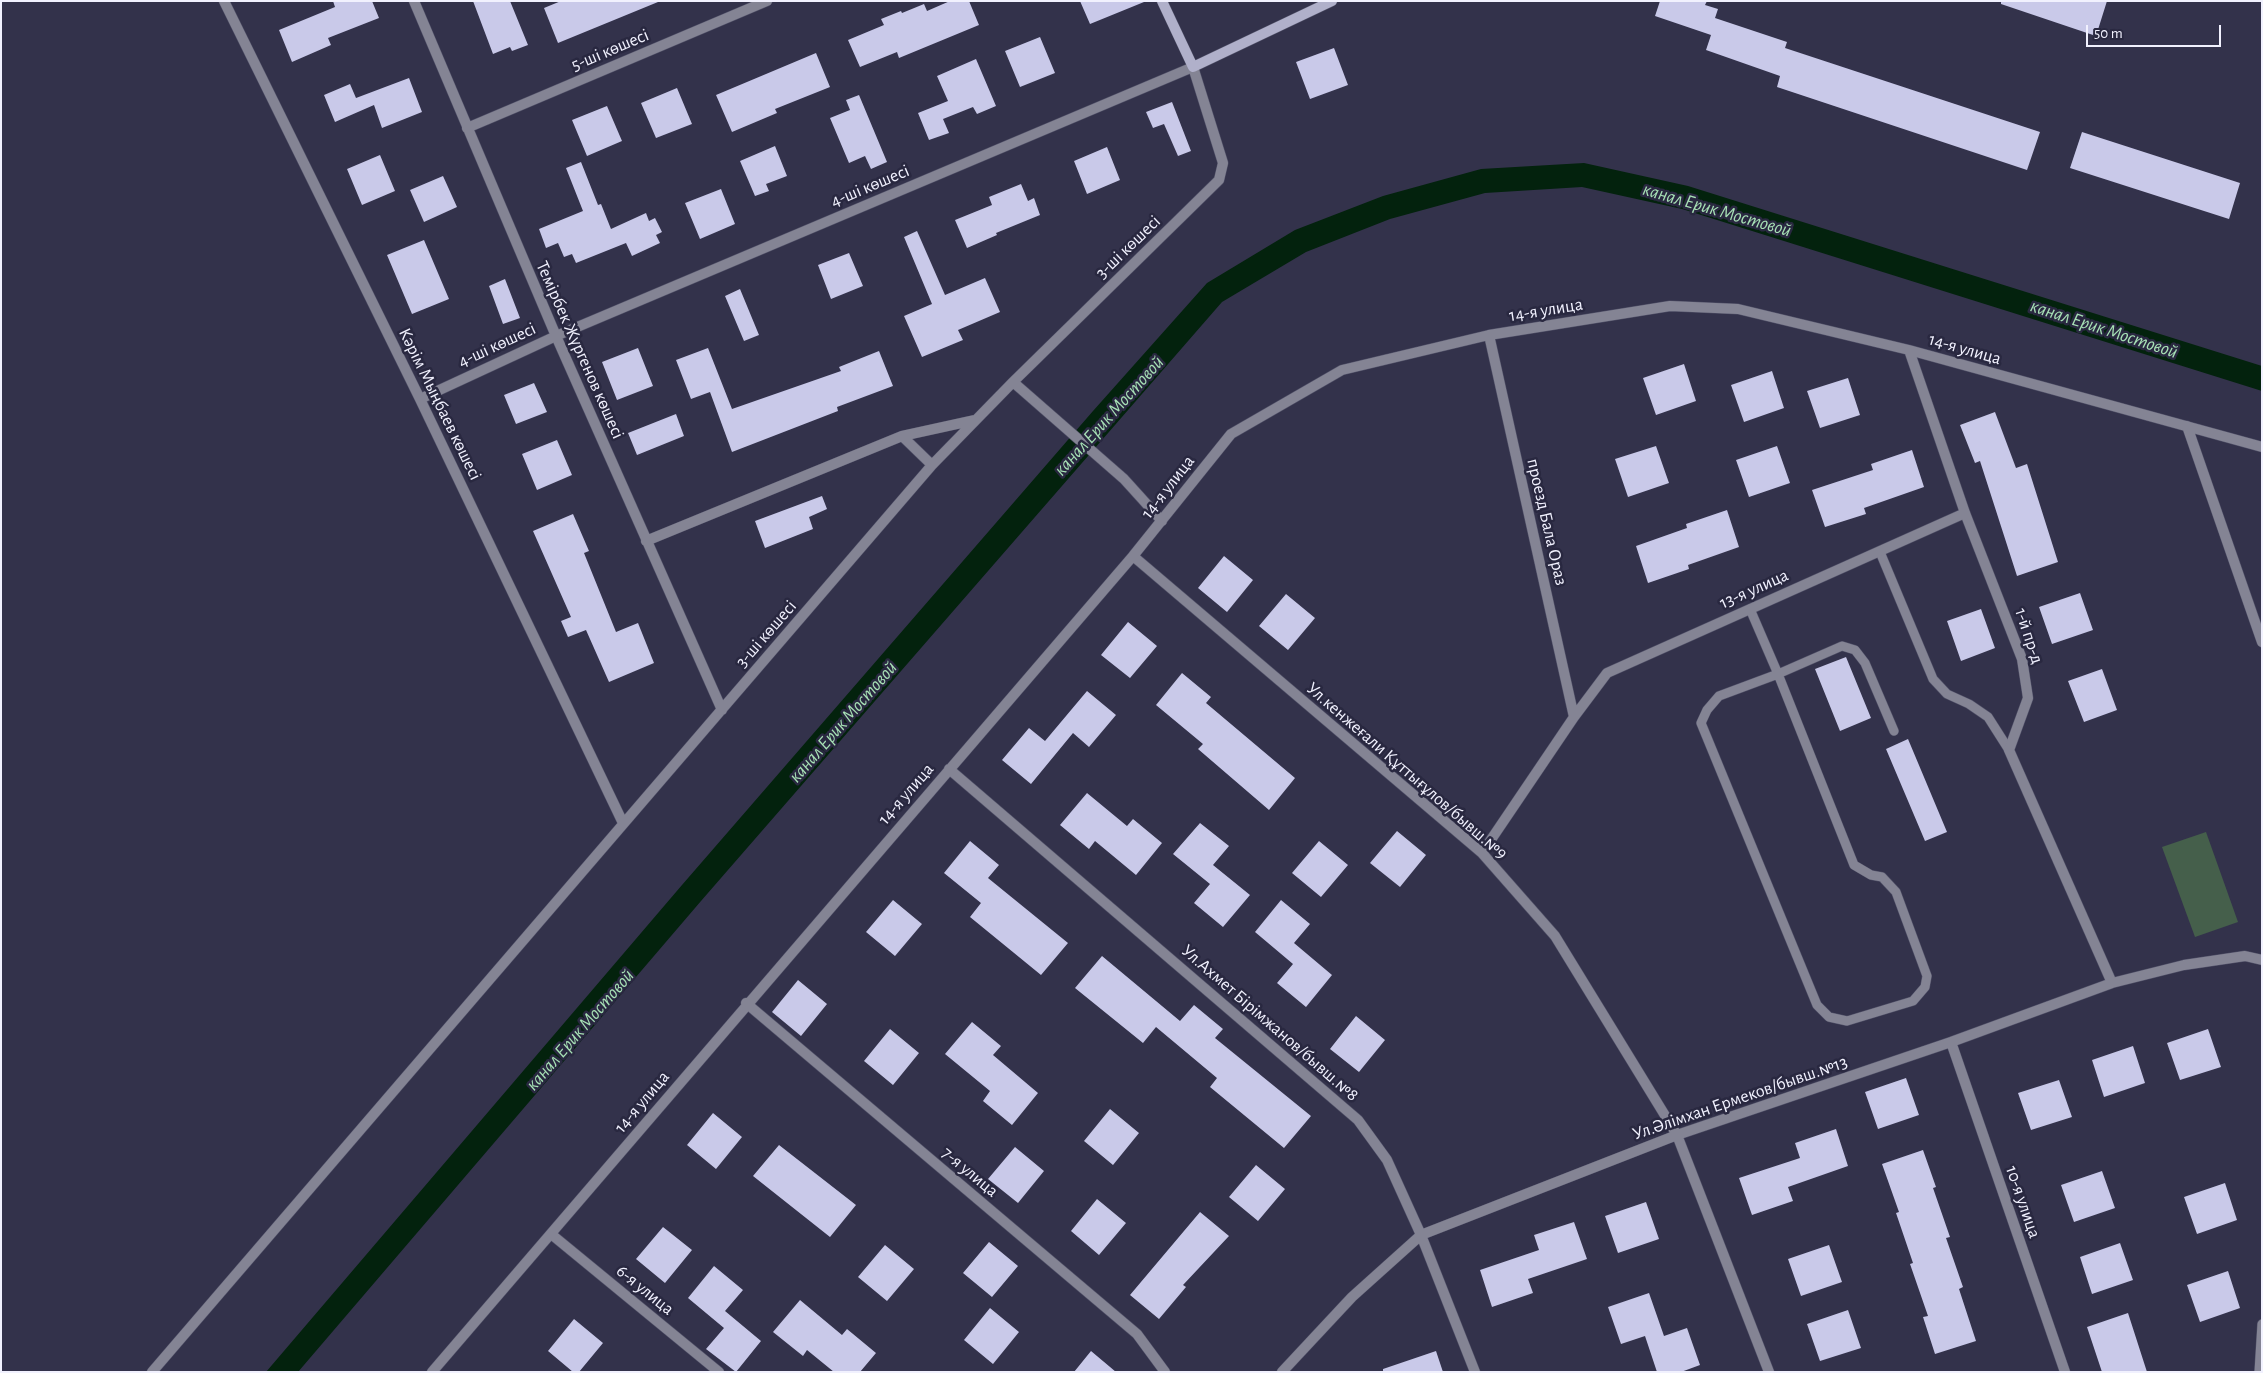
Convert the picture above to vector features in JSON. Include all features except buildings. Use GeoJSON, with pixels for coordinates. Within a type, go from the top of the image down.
{"type":"FeatureCollection","features":[{"type":"Feature","properties":{"kind":"street","name":"Кәрім Мыңбаев көшесі"},"geometry":{"type":"LineString","coordinates":[[224,1],[420,399],[623,823]]}},
{"type":"Feature","properties":{"kind":"street","name":"Темірбек Жүргенов көшесі"},"geometry":{"type":"LineString","coordinates":[[414,1],[556,336],[722,710]]}},
{"type":"Feature","properties":{"kind":"street","name":"5-ші көшесі"},"geometry":{"type":"LineString","coordinates":[[467,128],[767,1]]}},
{"type":"Feature","properties":{"kind":"street"},"geometry":{"type":"LineString","coordinates":[[1162,1],[1193,67]]}},
{"type":"Feature","properties":{"kind":"street","name":"4-ші көшесі"},"geometry":{"type":"LineString","coordinates":[[420,399],[556,336],[1193,67],[1332,1]]}},
{"type":"Feature","properties":{"kind":"street","name":"3-ші көшесі"},"geometry":{"type":"LineString","coordinates":[[152,1372],[932,465],[1013,382],[1219,180],[1222,163],[1193,67]]}},
{"type":"Feature","properties":{"kind":"street","name":"14-я улица"},"geometry":{"type":"LineString","coordinates":[[432,1372],[746,1003],[1133,556],[1231,434],[1342,370],[1489,335],[1670,306],[1738,309],[1909,350],[2262,446]]}},
{"type":"Feature","properties":{"kind":"street","name":"проезд Бала Ораз"},"geometry":{"type":"LineString","coordinates":[[1489,335],[1574,717]]}},
{"type":"Feature","properties":{"kind":"street","name":"1-й пр-д"},"geometry":{"type":"LineString","coordinates":[[1909,350],[1965,513],[2022,659],[2028,698],[2009,750]]}},
{"type":"Feature","properties":{"kind":"street"},"geometry":{"type":"LineString","coordinates":[[1013,382],[1124,479],[1162,521]]}},
{"type":"Feature","properties":{"kind":"street"},"geometry":{"type":"LineString","coordinates":[[646,541],[902,436],[976,420]]}},
{"type":"Feature","properties":{"kind":"street"},"geometry":{"type":"LineString","coordinates":[[2187,426],[2262,642]]}},
{"type":"Feature","properties":{"kind":"street"},"geometry":{"type":"LineString","coordinates":[[902,436],[932,465]]}},
{"type":"Feature","properties":{"kind":"street","name":"13-я улица"},"geometry":{"type":"LineString","coordinates":[[1482,853],[1574,717],[1607,672],[1965,513]]}},
{"type":"Feature","properties":{"kind":"street","name":"Ул.кенжеғали Құттығұлов/бывш.№9"},"geometry":{"type":"LineString","coordinates":[[1133,556],[1482,853],[1555,936],[1677,1135],[1769,1372]]}},
{"type":"Feature","properties":{"kind":"street"},"geometry":{"type":"LineString","coordinates":[[2009,750],[2112,983]]}},
{"type":"Feature","properties":{"kind":"street","name":"Ул.Ахмет Бірімжанов/бывш.№8"},"geometry":{"type":"LineString","coordinates":[[949,769],[1358,1120],[1387,1160],[1421,1235],[1475,1372]]}},
{"type":"Feature","properties":{"kind":"street","name":"Ул.Әлімхан Ермеков/бывш.№13"},"geometry":{"type":"LineString","coordinates":[[1282,1372],[1352,1297],[1421,1235],[1677,1135],[1951,1042],[2112,983],[2184,965],[2245,956],[2262,960]]}},
{"type":"Feature","properties":{"kind":"street","name":"7-я улица"},"geometry":{"type":"LineString","coordinates":[[746,1003],[1137,1334],[1165,1372]]}},
{"type":"Feature","properties":{"kind":"street","name":"10-я улица"},"geometry":{"type":"LineString","coordinates":[[1951,1042],[2065,1372]]}},
{"type":"Feature","properties":{"kind":"street","name":"6-я улица"},"geometry":{"type":"LineString","coordinates":[[551,1234],[719,1372]]}},
{"type":"Feature","properties":{"kind":"lane"},"geometry":{"type":"LineString","coordinates":[[1880,552],[1933,679],[1947,694],[1969,704],[1988,717],[2009,750]]}},
{"type":"Feature","properties":{"kind":"lane"},"geometry":{"type":"LineString","coordinates":[[1750,608],[1778,674],[1854,865],[1871,875],[1882,877],[1896,892],[1927,976],[1925,987],[1913,1001],[1847,1021],[1829,1017],[1817,1006],[1701,723],[1707,710],[1719,696],[1778,674],[1842,646],[1855,650],[1865,663],[1894,730]]}},
{"type":"Feature","properties":{"kind":"lane"},"geometry":{"type":"LineString","coordinates":[[2259,1372],[2262,1324]]}},
{"type":"Feature","properties":{"kind":"shaded area"},"geometry":{"type":"Polygon","coordinates":[[[2206,832],[2238,922],[2195,937],[2162,847],[2206,832]]]}},
{"type":"Feature","properties":{"kind":"water","name":"канал Ерик Мостовой"},"geometry":{"type":"Polygon","coordinates":[[[1584,163],[1688,186],[2262,366],[2262,391],[1682,209],[1582,187],[1485,193],[1390,219],[1306,252],[1222,302],[701,901],[298,1372],[266,1372],[682,885],[1093,411],[1207,283],[1295,230],[1383,196],[1481,169],[1584,163]]]}}]}
